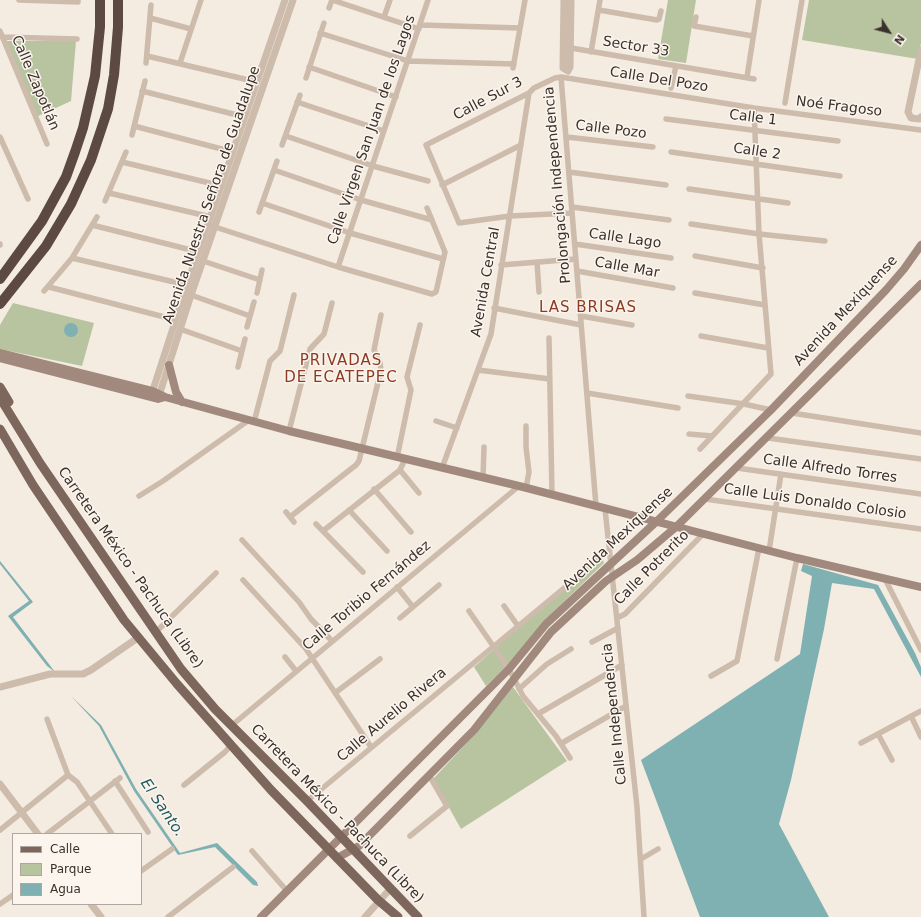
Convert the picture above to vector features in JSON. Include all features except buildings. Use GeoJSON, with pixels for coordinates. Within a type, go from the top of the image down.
{"type":"FeatureCollection","features":[{"type":"Feature","properties":{"kind":"highway"},"geometry":{"type":"LineString","coordinates":[[0,279],[42,221],[66,177],[84,128],[95,76],[100,27],[100,0]]}},
{"type":"Feature","properties":{"kind":"highway"},"geometry":{"type":"LineString","coordinates":[[0,304],[46,246],[71,204],[91,160],[108,109],[114,75],[118,27],[118,0]]}},
{"type":"Feature","properties":{"kind":"main road","name":"Avenida Mexiquense"},"geometry":{"type":"LineString","coordinates":[[261,917],[508,669],[546,624],[657,521],[770,410],[886,290],[904,269],[921,245]]}},
{"type":"Feature","properties":{"kind":"main road","name":"Avenida Mexiquense"},"geometry":{"type":"LineString","coordinates":[[337,858],[358,846],[474,730],[550,632],[612,575],[637,560],[676,527],[768,438],[921,284]]}},
{"type":"Feature","properties":{"kind":"main road"},"geometry":{"type":"LineString","coordinates":[[0,353],[157,396]]}},
{"type":"Feature","properties":{"kind":"main road"},"geometry":{"type":"LineString","coordinates":[[0,358],[182,402],[361,449],[523,487],[797,558],[921,587]]}},
{"type":"Feature","properties":{"kind":"main road"},"geometry":{"type":"LineString","coordinates":[[169,365],[176,392],[182,402]]}},
{"type":"Feature","properties":{"kind":"main road"},"geometry":{"type":"LineString","coordinates":[[0,387],[36,446],[40,463]]}},
{"type":"Feature","properties":{"kind":"main road","name":"Carretera México - Pachuca (Libre)"},"geometry":{"type":"LineString","coordinates":[[0,398],[40,463],[181,669],[231,726],[307,801],[352,850],[418,917]]}},
{"type":"Feature","properties":{"kind":"main road","name":"Carretera México - Pachuca (Libre)"},"geometry":{"type":"LineString","coordinates":[[0,429],[33,485],[124,620],[177,684],[271,790],[378,900],[398,917]]}},
{"type":"Feature","properties":{"kind":"main road"},"geometry":{"type":"LineString","coordinates":[[0,439],[23,474],[33,485]]}},
{"type":"Feature","properties":{"kind":"street"},"geometry":{"type":"LineString","coordinates":[[19,0],[78,1]]}},
{"type":"Feature","properties":{"kind":"street"},"geometry":{"type":"LineString","coordinates":[[180,63],[201,0]]}},
{"type":"Feature","properties":{"kind":"street","name":"Avenida Nuestra Señora de Guadalupe"},"geometry":{"type":"LineString","coordinates":[[157,396],[176,320],[187,285],[199,252],[212,226],[211,217],[285,0]]}},
{"type":"Feature","properties":{"kind":"street","name":"Avenida Nuestra Señora de Guadalupe"},"geometry":{"type":"LineString","coordinates":[[157,396],[169,365],[203,261],[212,226],[293,0]]}},
{"type":"Feature","properties":{"kind":"street"},"geometry":{"type":"LineString","coordinates":[[329,8],[332,0],[420,27],[520,28]]}},
{"type":"Feature","properties":{"kind":"street"},"geometry":{"type":"LineString","coordinates":[[384,17],[390,0]]}},
{"type":"Feature","properties":{"kind":"street","name":"Calle Virgen San Juan de los Lagos"},"geometry":{"type":"LineString","coordinates":[[338,267],[428,0]]}},
{"type":"Feature","properties":{"kind":"street"},"geometry":{"type":"LineString","coordinates":[[320,34],[408,62],[513,66],[525,0]]}},
{"type":"Feature","properties":{"kind":"street"},"geometry":{"type":"LineString","coordinates":[[564,0],[563,68],[568,71],[570,67],[572,0]]}},
{"type":"Feature","properties":{"kind":"street","name":"Sector 33"},"geometry":{"type":"LineString","coordinates":[[591,52],[600,0]]}},
{"type":"Feature","properties":{"kind":"street"},"geometry":{"type":"LineString","coordinates":[[747,77],[759,0]]}},
{"type":"Feature","properties":{"kind":"street"},"geometry":{"type":"LineString","coordinates":[[785,103],[802,0]]}},
{"type":"Feature","properties":{"kind":"street"},"geometry":{"type":"LineString","coordinates":[[146,63],[151,5]]}},
{"type":"Feature","properties":{"kind":"street"},"geometry":{"type":"LineString","coordinates":[[599,10],[657,20],[659,19],[661,11]]}},
{"type":"Feature","properties":{"kind":"street"},"geometry":{"type":"LineString","coordinates":[[696,17],[694,26],[753,36]]}},
{"type":"Feature","properties":{"kind":"street"},"geometry":{"type":"LineString","coordinates":[[150,18],[191,29]]}},
{"type":"Feature","properties":{"kind":"street"},"geometry":{"type":"LineString","coordinates":[[306,78],[324,23]]}},
{"type":"Feature","properties":{"kind":"street","name":"Calle Zapotlán"},"geometry":{"type":"LineString","coordinates":[[0,31],[47,144]]}},
{"type":"Feature","properties":{"kind":"street"},"geometry":{"type":"LineString","coordinates":[[2,37],[77,39]]}},
{"type":"Feature","properties":{"kind":"street","name":"Sector 33"},"geometry":{"type":"LineString","coordinates":[[571,48],[754,79]]}},
{"type":"Feature","properties":{"kind":"street"},"geometry":{"type":"LineString","coordinates":[[921,50],[908,112],[911,118],[918,119],[921,117]]}},
{"type":"Feature","properties":{"kind":"street"},"geometry":{"type":"LineString","coordinates":[[147,56],[257,82]]}},
{"type":"Feature","properties":{"kind":"street","name":"Sector 33"},"geometry":{"type":"LineString","coordinates":[[672,88],[676,66]]}},
{"type":"Feature","properties":{"kind":"street"},"geometry":{"type":"LineString","coordinates":[[309,67],[396,97]]}},
{"type":"Feature","properties":{"kind":"street","name":"Calle Sur 3"},"geometry":{"type":"LineString","coordinates":[[442,185],[426,145],[528,93],[534,88],[555,78],[561,77]]}},
{"type":"Feature","properties":{"kind":"street","name":"Calle Del Pozo"},"geometry":{"type":"LineString","coordinates":[[561,77],[754,108]]}},
{"type":"Feature","properties":{"kind":"street","name":"Prolongación Independencia"},"geometry":{"type":"LineString","coordinates":[[561,77],[596,506]]}},
{"type":"Feature","properties":{"kind":"street"},"geometry":{"type":"LineString","coordinates":[[132,135],[145,81]]}},
{"type":"Feature","properties":{"kind":"street"},"geometry":{"type":"LineString","coordinates":[[142,91],[245,117]]}},
{"type":"Feature","properties":{"kind":"street","name":"Avenida Central"},"geometry":{"type":"LineString","coordinates":[[442,468],[491,334],[528,93]]}},
{"type":"Feature","properties":{"kind":"street"},"geometry":{"type":"LineString","coordinates":[[282,145],[300,95]]}},
{"type":"Feature","properties":{"kind":"street"},"geometry":{"type":"LineString","coordinates":[[297,102],[384,131]]}},
{"type":"Feature","properties":{"kind":"street"},"geometry":{"type":"LineString","coordinates":[[700,449],[771,374],[759,234],[755,164],[754,108]]}},
{"type":"Feature","properties":{"kind":"street","name":"Noé Fragoso"},"geometry":{"type":"LineString","coordinates":[[754,108],[921,130]]}},
{"type":"Feature","properties":{"kind":"street","name":"Calle 1"},"geometry":{"type":"LineString","coordinates":[[666,119],[838,141]]}},
{"type":"Feature","properties":{"kind":"street"},"geometry":{"type":"LineString","coordinates":[[134,126],[233,152]]}},
{"type":"Feature","properties":{"kind":"street"},"geometry":{"type":"LineString","coordinates":[[286,136],[373,166],[428,181]]}},
{"type":"Feature","properties":{"kind":"street"},"geometry":{"type":"LineString","coordinates":[[0,137],[28,199]]}},
{"type":"Feature","properties":{"kind":"street","name":"Calle Pozo"},"geometry":{"type":"LineString","coordinates":[[567,137],[653,147]]}},
{"type":"Feature","properties":{"kind":"street"},"geometry":{"type":"LineString","coordinates":[[521,145],[442,185],[459,223],[572,210],[669,220]]}},
{"type":"Feature","properties":{"kind":"street"},"geometry":{"type":"LineString","coordinates":[[105,201],[126,152]]}},
{"type":"Feature","properties":{"kind":"street","name":"Calle 2"},"geometry":{"type":"LineString","coordinates":[[671,152],[840,176]]}},
{"type":"Feature","properties":{"kind":"street"},"geometry":{"type":"LineString","coordinates":[[259,212],[277,161]]}},
{"type":"Feature","properties":{"kind":"street"},"geometry":{"type":"LineString","coordinates":[[122,162],[222,186]]}},
{"type":"Feature","properties":{"kind":"street"},"geometry":{"type":"LineString","coordinates":[[274,170],[361,200],[432,220]]}},
{"type":"Feature","properties":{"kind":"street"},"geometry":{"type":"LineString","coordinates":[[569,172],[666,185]]}},
{"type":"Feature","properties":{"kind":"street"},"geometry":{"type":"LineString","coordinates":[[689,189],[788,203]]}},
{"type":"Feature","properties":{"kind":"street"},"geometry":{"type":"LineString","coordinates":[[109,193],[211,217]]}},
{"type":"Feature","properties":{"kind":"street"},"geometry":{"type":"LineString","coordinates":[[262,203],[350,233],[444,259]]}},
{"type":"Feature","properties":{"kind":"street"},"geometry":{"type":"LineString","coordinates":[[212,226],[338,267],[435,294],[444,259],[444,248],[427,208]]}},
{"type":"Feature","properties":{"kind":"street"},"geometry":{"type":"LineString","coordinates":[[97,217],[72,258],[47,289],[176,320]]}},
{"type":"Feature","properties":{"kind":"street"},"geometry":{"type":"LineString","coordinates":[[691,224],[759,234],[825,241]]}},
{"type":"Feature","properties":{"kind":"street"},"geometry":{"type":"LineString","coordinates":[[92,225],[199,252]]}},
{"type":"Feature","properties":{"kind":"street","name":"Calle Lago"},"geometry":{"type":"LineString","coordinates":[[575,244],[671,258]]}},
{"type":"Feature","properties":{"kind":"street"},"geometry":{"type":"LineString","coordinates":[[694,256],[762,268]]}},
{"type":"Feature","properties":{"kind":"street"},"geometry":{"type":"LineString","coordinates":[[72,258],[187,285]]}},
{"type":"Feature","properties":{"kind":"street"},"geometry":{"type":"LineString","coordinates":[[501,266],[576,259]]}},
{"type":"Feature","properties":{"kind":"street"},"geometry":{"type":"LineString","coordinates":[[203,261],[260,280]]}},
{"type":"Feature","properties":{"kind":"street"},"geometry":{"type":"LineString","coordinates":[[537,262],[539,292]]}},
{"type":"Feature","properties":{"kind":"street"},"geometry":{"type":"LineString","coordinates":[[257,293],[262,270]]}},
{"type":"Feature","properties":{"kind":"street","name":"Calle Mar"},"geometry":{"type":"LineString","coordinates":[[577,271],[672,288]]}},
{"type":"Feature","properties":{"kind":"street"},"geometry":{"type":"LineString","coordinates":[[695,293],[765,305]]}},
{"type":"Feature","properties":{"kind":"street"},"geometry":{"type":"LineString","coordinates":[[191,295],[250,316]]}},
{"type":"Feature","properties":{"kind":"street"},"geometry":{"type":"LineString","coordinates":[[138,496],[163,482],[252,421],[270,361],[280,351],[294,296]]}},
{"type":"Feature","properties":{"kind":"street"},"geometry":{"type":"LineString","coordinates":[[247,328],[254,302]]}},
{"type":"Feature","properties":{"kind":"street"},"geometry":{"type":"LineString","coordinates":[[289,431],[310,349],[324,334],[332,303]]}},
{"type":"Feature","properties":{"kind":"street"},"geometry":{"type":"LineString","coordinates":[[494,308],[582,325]]}},
{"type":"Feature","properties":{"kind":"street"},"geometry":{"type":"LineString","coordinates":[[294,522],[288,515],[356,465],[359,461],[381,370],[380,363],[374,350],[381,315]]}},
{"type":"Feature","properties":{"kind":"street"},"geometry":{"type":"LineString","coordinates":[[581,316],[632,325]]}},
{"type":"Feature","properties":{"kind":"street"},"geometry":{"type":"LineString","coordinates":[[419,493],[400,470],[411,390],[407,377],[420,325]]}},
{"type":"Feature","properties":{"kind":"street"},"geometry":{"type":"LineString","coordinates":[[180,329],[242,350]]}},
{"type":"Feature","properties":{"kind":"street"},"geometry":{"type":"LineString","coordinates":[[701,336],[768,348]]}},
{"type":"Feature","properties":{"kind":"street"},"geometry":{"type":"LineString","coordinates":[[549,338],[552,495]]}},
{"type":"Feature","properties":{"kind":"street"},"geometry":{"type":"LineString","coordinates":[[238,367],[245,339]]}},
{"type":"Feature","properties":{"kind":"street"},"geometry":{"type":"LineString","coordinates":[[478,370],[550,379]]}},
{"type":"Feature","properties":{"kind":"street"},"geometry":{"type":"LineString","coordinates":[[587,393],[678,408]]}},
{"type":"Feature","properties":{"kind":"street"},"geometry":{"type":"LineString","coordinates":[[688,396],[744,404],[770,410]]}},
{"type":"Feature","properties":{"kind":"street"},"geometry":{"type":"LineString","coordinates":[[792,413],[921,433]]}},
{"type":"Feature","properties":{"kind":"street"},"geometry":{"type":"LineString","coordinates":[[436,421],[456,428]]}},
{"type":"Feature","properties":{"kind":"street"},"geometry":{"type":"LineString","coordinates":[[523,487],[529,472],[525,442],[526,426]]}},
{"type":"Feature","properties":{"kind":"street"},"geometry":{"type":"LineString","coordinates":[[689,434],[712,436]]}},
{"type":"Feature","properties":{"kind":"street"},"geometry":{"type":"LineString","coordinates":[[768,438],[921,459]]}},
{"type":"Feature","properties":{"kind":"street"},"geometry":{"type":"LineString","coordinates":[[483,478],[484,447]]}},
{"type":"Feature","properties":{"kind":"street","name":"Calle Alfredo Torres"},"geometry":{"type":"LineString","coordinates":[[737,468],[921,494]]}},
{"type":"Feature","properties":{"kind":"street"},"geometry":{"type":"LineString","coordinates":[[323,531],[374,489],[400,470]]}},
{"type":"Feature","properties":{"kind":"street"},"geometry":{"type":"LineString","coordinates":[[769,551],[777,509],[781,474]]}},
{"type":"Feature","properties":{"kind":"street","name":"Calle Toribio Fernández"},"geometry":{"type":"LineString","coordinates":[[231,726],[397,587],[523,487]]}},
{"type":"Feature","properties":{"kind":"street"},"geometry":{"type":"LineString","coordinates":[[374,489],[411,532]]}},
{"type":"Feature","properties":{"kind":"street","name":"Calle Luis Donaldo Colosio"},"geometry":{"type":"LineString","coordinates":[[705,499],[921,529]]}},
{"type":"Feature","properties":{"kind":"street","name":"Calle Independencia"},"geometry":{"type":"LineString","coordinates":[[605,509],[641,859],[644,917]]}},
{"type":"Feature","properties":{"kind":"street"},"geometry":{"type":"LineString","coordinates":[[350,510],[387,551]]}},
{"type":"Feature","properties":{"kind":"street"},"geometry":{"type":"LineString","coordinates":[[316,524],[363,572]]}},
{"type":"Feature","properties":{"kind":"street","name":"Calle Potrerito"},"geometry":{"type":"LineString","coordinates":[[617,618],[625,614],[702,534]]}},
{"type":"Feature","properties":{"kind":"street"},"geometry":{"type":"LineString","coordinates":[[242,540],[299,602],[311,619],[332,641]]}},
{"type":"Feature","properties":{"kind":"street"},"geometry":{"type":"LineString","coordinates":[[711,676],[737,661],[759,548]]}},
{"type":"Feature","properties":{"kind":"street","name":"Calle Aurelio Rivera"},"geometry":{"type":"LineString","coordinates":[[307,801],[610,550]]}},
{"type":"Feature","properties":{"kind":"street"},"geometry":{"type":"LineString","coordinates":[[777,659],[797,558]]}},
{"type":"Feature","properties":{"kind":"street"},"geometry":{"type":"LineString","coordinates":[[155,633],[216,573]]}},
{"type":"Feature","properties":{"kind":"street"},"geometry":{"type":"LineString","coordinates":[[885,579],[921,650]]}},
{"type":"Feature","properties":{"kind":"street"},"geometry":{"type":"LineString","coordinates":[[242,580],[312,658],[371,747]]}},
{"type":"Feature","properties":{"kind":"street"},"geometry":{"type":"LineString","coordinates":[[400,618],[439,585]]}},
{"type":"Feature","properties":{"kind":"street"},"geometry":{"type":"LineString","coordinates":[[397,587],[414,607]]}},
{"type":"Feature","properties":{"kind":"street"},"geometry":{"type":"LineString","coordinates":[[504,606],[518,626]]}},
{"type":"Feature","properties":{"kind":"street"},"geometry":{"type":"LineString","coordinates":[[469,611],[508,669],[518,689],[562,743],[570,758]]}},
{"type":"Feature","properties":{"kind":"street"},"geometry":{"type":"LineString","coordinates":[[592,642],[618,628]]}},
{"type":"Feature","properties":{"kind":"street"},"geometry":{"type":"LineString","coordinates":[[0,687],[50,674],[83,674],[139,637]]}},
{"type":"Feature","properties":{"kind":"street"},"geometry":{"type":"LineString","coordinates":[[518,689],[548,664],[571,649]]}},
{"type":"Feature","properties":{"kind":"street"},"geometry":{"type":"LineString","coordinates":[[285,657],[296,671]]}},
{"type":"Feature","properties":{"kind":"street"},"geometry":{"type":"LineString","coordinates":[[335,693],[380,659]]}},
{"type":"Feature","properties":{"kind":"street"},"geometry":{"type":"LineString","coordinates":[[538,714],[622,665]]}},
{"type":"Feature","properties":{"kind":"street"},"geometry":{"type":"LineString","coordinates":[[562,743],[626,706]]}},
{"type":"Feature","properties":{"kind":"street"},"geometry":{"type":"LineString","coordinates":[[861,743],[921,711]]}},
{"type":"Feature","properties":{"kind":"street"},"geometry":{"type":"LineString","coordinates":[[911,716],[921,737]]}},
{"type":"Feature","properties":{"kind":"street"},"geometry":{"type":"LineString","coordinates":[[47,719],[68,775],[76,782],[90,800],[111,833]]}},
{"type":"Feature","properties":{"kind":"street"},"geometry":{"type":"LineString","coordinates":[[878,734],[892,760]]}},
{"type":"Feature","properties":{"kind":"street"},"geometry":{"type":"LineString","coordinates":[[184,785],[225,752],[231,744]]}},
{"type":"Feature","properties":{"kind":"street"},"geometry":{"type":"LineString","coordinates":[[0,830],[68,775]]}},
{"type":"Feature","properties":{"kind":"street"},"geometry":{"type":"LineString","coordinates":[[410,836],[447,806],[429,775]]}},
{"type":"Feature","properties":{"kind":"street"},"geometry":{"type":"LineString","coordinates":[[48,833],[118,779],[148,832]]}},
{"type":"Feature","properties":{"kind":"street"},"geometry":{"type":"LineString","coordinates":[[0,784],[37,833]]}},
{"type":"Feature","properties":{"kind":"street"},"geometry":{"type":"LineString","coordinates":[[142,870],[172,849]]}},
{"type":"Feature","properties":{"kind":"street"},"geometry":{"type":"LineString","coordinates":[[641,859],[658,849]]}},
{"type":"Feature","properties":{"kind":"street"},"geometry":{"type":"LineString","coordinates":[[252,851],[287,891]]}},
{"type":"Feature","properties":{"kind":"street"},"geometry":{"type":"LineString","coordinates":[[168,917],[233,867]]}},
{"type":"Feature","properties":{"kind":"street"},"geometry":{"type":"LineString","coordinates":[[365,917],[378,900],[390,889]]}},
{"type":"Feature","properties":{"kind":"street"},"geometry":{"type":"LineString","coordinates":[[0,904],[12,896]]}},
{"type":"Feature","properties":{"kind":"street"},"geometry":{"type":"LineString","coordinates":[[94,905],[101,917]]}},
{"type":"Feature","properties":{"kind":"green space"},"geometry":{"type":"Polygon","coordinates":[[[668,0],[696,0],[686,63],[658,59],[668,0]]]}},
{"type":"Feature","properties":{"kind":"green space"},"geometry":{"type":"Polygon","coordinates":[[[809,0],[921,0],[921,43],[918,59],[802,40],[809,0]]]}},
{"type":"Feature","properties":{"kind":"green space"},"geometry":{"type":"Polygon","coordinates":[[[3,41],[76,41],[71,101],[34,118],[3,41]]]}},
{"type":"Feature","properties":{"kind":"green space"},"geometry":{"type":"Polygon","coordinates":[[[13,303],[94,323],[82,366],[0,349],[0,325],[13,303]]]}},
{"type":"Feature","properties":{"kind":"green space"},"geometry":{"type":"Polygon","coordinates":[[[602,558],[604,563],[544,621],[508,665],[486,686],[474,667],[559,592],[602,558]]]}},
{"type":"Feature","properties":{"kind":"green space"},"geometry":{"type":"Polygon","coordinates":[[[513,687],[567,761],[461,829],[433,779],[476,733],[513,687]]]}},
{"type":"Feature","properties":{"kind":"water"},"geometry":{"type":"Polygon","coordinates":[[[68,323],[74,323],[78,327],[78,333],[74,337],[68,337],[64,333],[64,327],[68,323]]]}},
{"type":"Feature","properties":{"kind":"water"},"geometry":{"type":"Polygon","coordinates":[[[0,561],[33,602],[13,617],[55,672],[47,666],[8,616],[29,601],[0,564],[0,561]]]}},
{"type":"Feature","properties":{"kind":"water"},"geometry":{"type":"Polygon","coordinates":[[[803,564],[878,585],[915,653],[921,667],[921,677],[874,589],[832,583],[824,629],[791,780],[779,824],[829,917],[700,917],[641,760],[800,654],[812,576],[801,571],[803,564]]]}},
{"type":"Feature","properties":{"kind":"water"},"geometry":{"type":"Polygon","coordinates":[[[71,696],[101,725],[136,789],[180,853],[217,843],[257,882],[258,886],[253,885],[215,847],[178,855],[134,791],[99,726],[71,696]]]}},
{"type":"Feature","properties":{"kind":"district","name":"LAS BRISAS"},"geometry":{"type":"Point","coordinates":[588,308]}},
{"type":"Feature","properties":{"kind":"district","name":"PRIVADAS DE ECATEPEC"},"geometry":{"type":"Point","coordinates":[341,370]}},
{"type":"Feature","properties":{"kind":"water label","name":"El Santo."},"geometry":{"type":"Point","coordinates":[162,808]}}]}
